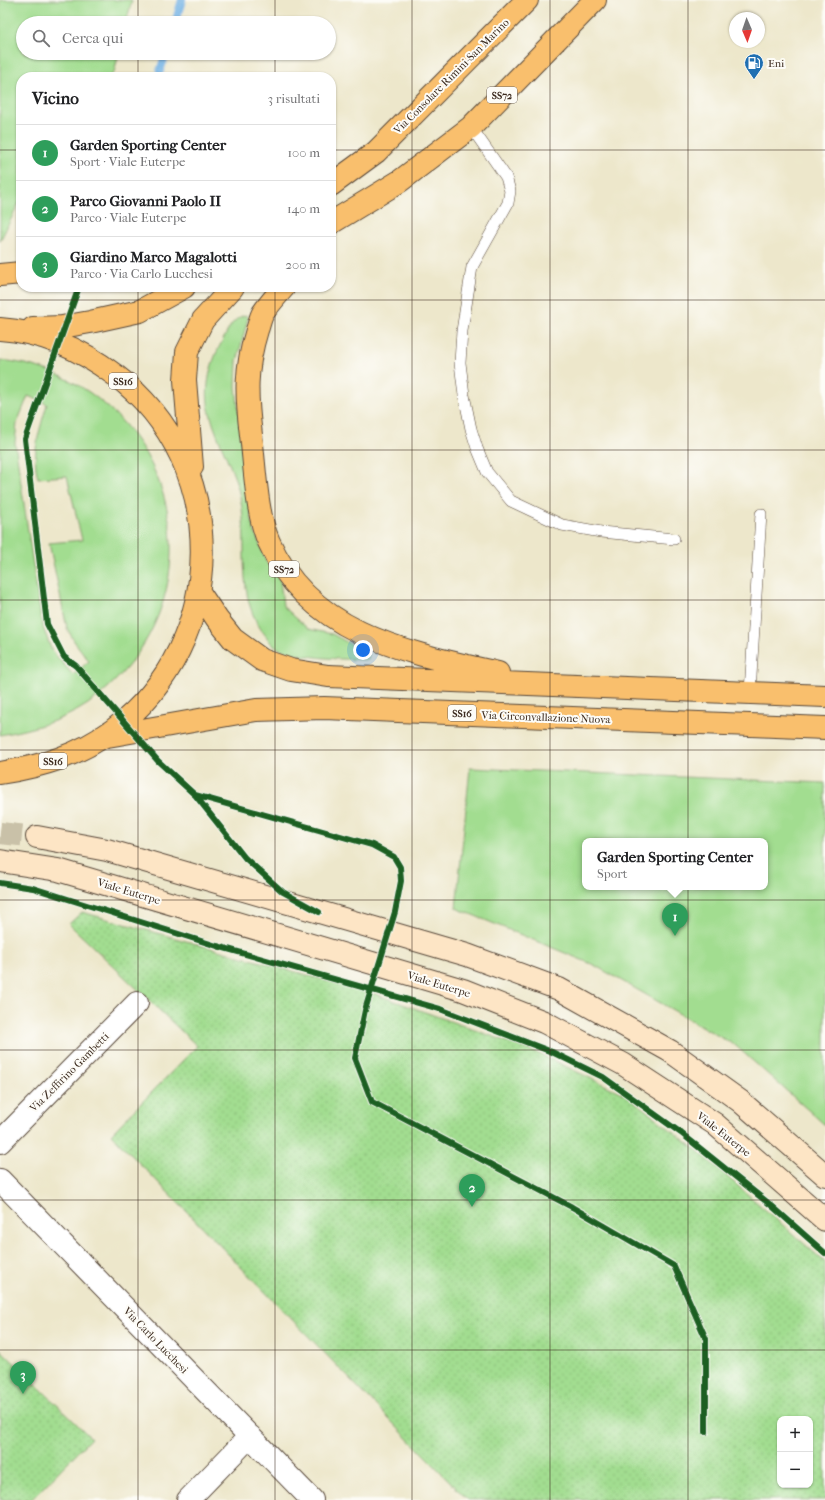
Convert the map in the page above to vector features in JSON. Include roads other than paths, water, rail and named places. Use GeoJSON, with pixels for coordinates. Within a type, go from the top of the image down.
{"type":"FeatureCollection","features":[{"type":"Feature","properties":{"kind":"main road","name":"Via Consolare Rimini-San Marino"},"geometry":{"type":"LineString","coordinates":[[336,181],[376,152],[527,0]]}},
{"type":"Feature","properties":{"kind":"main road","name":"SS72"},"geometry":{"type":"LineString","coordinates":[[336,223],[400,181],[471,127],[595,0]]}},
{"type":"Feature","properties":{"kind":"main road","name":"Via Consolare Rimini-San Marino"},"geometry":{"type":"LineString","coordinates":[[336,174],[376,152]]}},
{"type":"Feature","properties":{"kind":"main road"},"geometry":{"type":"LineString","coordinates":[[0,274],[16,273]]}},
{"type":"Feature","properties":{"kind":"main road"},"geometry":{"type":"LineString","coordinates":[[5,329],[62,327],[90,322],[140,311],[175,292]]}},
{"type":"Feature","properties":{"kind":"main road"},"geometry":{"type":"LineString","coordinates":[[193,484],[185,380],[187,352],[203,320],[228,292]]}},
{"type":"Feature","properties":{"kind":"main road","name":"SS72"},"geometry":{"type":"LineString","coordinates":[[280,292],[262,314],[248,370],[247,397],[261,519],[268,541],[283,568],[306,595],[338,622],[383,643],[438,659],[550,685]]}},
{"type":"Feature","properties":{"kind":"main road","name":"Via Circonvallazione Nuova"},"geometry":{"type":"LineString","coordinates":[[0,773],[36,767],[52,762],[86,747],[130,716],[170,668],[188,631],[199,592],[203,558],[200,519],[193,484],[176,445],[157,415],[130,386],[99,362],[57,341],[33,334],[5,329]]}},
{"type":"Feature","properties":{"kind":"main road"},"geometry":{"type":"LineString","coordinates":[[199,592],[217,619],[233,639],[262,660],[290,670],[328,676],[825,696]]}},
{"type":"Feature","properties":{"kind":"main road","name":"Via Circonvallazione Nuova"},"geometry":{"type":"LineString","coordinates":[[102,737],[256,710],[324,708],[825,728]]}},
{"type":"Feature","properties":{"kind":"main road"},"geometry":{"type":"LineString","coordinates":[[37,837],[107,850],[460,952],[559,989],[670,1051],[740,1101],[825,1175]]}},
{"type":"Feature","properties":{"kind":"main road","name":"Viale Euterpe"},"geometry":{"type":"LineString","coordinates":[[0,861],[74,874],[463,990],[544,1022],[623,1064],[715,1124],[825,1220]]}},
{"type":"Feature","properties":{"kind":"street","name":"Via Zeffirino Gambetti"},"geometry":{"type":"LineString","coordinates":[[0,1142],[137,1002]]}},
{"type":"Feature","properties":{"kind":"street","name":"Via Carlo Lucchesi"},"geometry":{"type":"LineString","coordinates":[[0,1180],[312,1500]]}},
{"type":"Feature","properties":{"kind":"street"},"geometry":{"type":"LineString","coordinates":[[188,1500],[250,1436]]}},
{"type":"Feature","properties":{"kind":"lane"},"geometry":{"type":"LineString","coordinates":[[471,127],[506,177],[510,191],[508,203],[472,267],[462,331],[460,363],[464,395],[471,429],[487,472],[511,501],[562,525],[601,532],[674,539]]}},
{"type":"Feature","properties":{"kind":"lane"},"geometry":{"type":"LineString","coordinates":[[750,692],[761,514]]}},
{"type":"Feature","properties":{"kind":"waterway"},"geometry":{"type":"LineString","coordinates":[[177,16],[182,0]]}},
{"type":"Feature","properties":{"kind":"waterway"},"geometry":{"type":"LineString","coordinates":[[160,71],[164,60]]}},
{"type":"Feature","properties":{"kind":"tunnel"},"geometry":{"type":"LineString","coordinates":[[0,833],[37,837]]}},
{"type":"Feature","properties":{"kind":"place","name":"Eni"},"geometry":{"type":"Point","coordinates":[754,80]}},
{"type":"Feature","properties":{"kind":"place","name":"Garden Sporting Center"},"geometry":{"type":"Point","coordinates":[675,936]}},
{"type":"Feature","properties":{"kind":"place","name":"Parco Giovanni Paolo II"},"geometry":{"type":"Point","coordinates":[472,1207]}},
{"type":"Feature","properties":{"kind":"place","name":"Giardino Marco Magalotti"},"geometry":{"type":"Point","coordinates":[23,1394]}}]}
